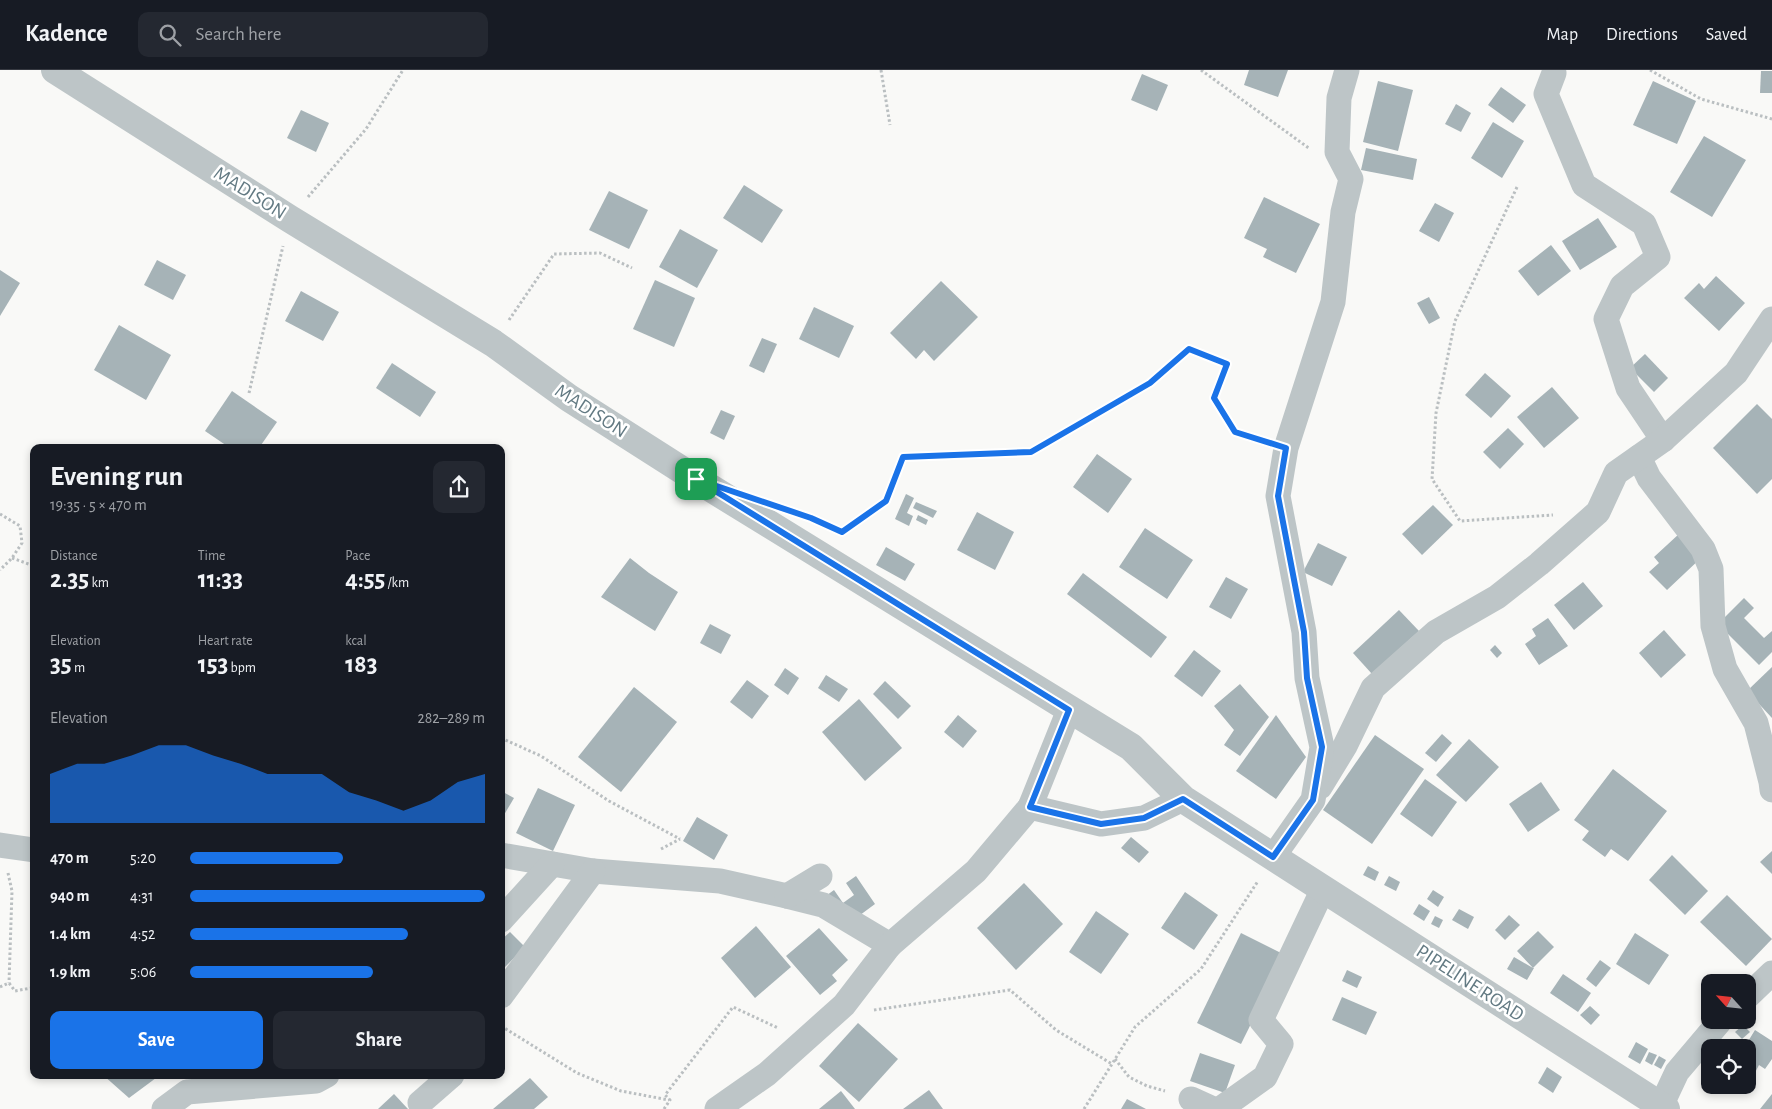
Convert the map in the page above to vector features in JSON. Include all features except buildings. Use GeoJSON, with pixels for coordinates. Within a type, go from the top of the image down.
{"type":"FeatureCollection","features":[{"type":"Feature","properties":{"kind":"street","name":"MADISON"},"geometry":{"type":"LineString","coordinates":[[55,70],[290,219],[493,343],[569,398],[688,474],[1130,747],[1183,799]]}},
{"type":"Feature","properties":{"kind":"street"},"geometry":{"type":"LineString","coordinates":[[1313,800],[1322,747],[1307,678],[1304,632],[1278,496],[1286,448],[1334,302],[1343,212],[1352,179],[1337,152],[1339,98],[1347,70]]}},
{"type":"Feature","properties":{"kind":"street"},"geometry":{"type":"LineString","coordinates":[[1554,73],[1546,94],[1584,184],[1644,224],[1658,257],[1622,286],[1606,319],[1628,388],[1663,440]]}},
{"type":"Feature","properties":{"kind":"street"},"geometry":{"type":"LineString","coordinates":[[1273,857],[1313,800],[1345,746],[1373,688],[1436,632],[1497,597],[1532,570],[1598,512],[1616,473],[1663,440],[1736,373],[1772,319]]}},
{"type":"Feature","properties":{"kind":"street"},"geometry":{"type":"LineString","coordinates":[[1639,457],[1649,478],[1703,549],[1711,569],[1712,626],[1726,669],[1756,723],[1772,790]]}},
{"type":"Feature","properties":{"kind":"street"},"geometry":{"type":"LineString","coordinates":[[717,1109],[767,1074],[805,1041],[844,1005],[890,945],[976,871],[1030,807],[1069,710]]}},
{"type":"Feature","properties":{"kind":"street"},"geometry":{"type":"LineString","coordinates":[[1030,807],[1101,824],[1144,818],[1183,799]]}},
{"type":"Feature","properties":{"kind":"street","name":"PIPELINE ROAD"},"geometry":{"type":"LineString","coordinates":[[1183,799],[1664,1107]]}},
{"type":"Feature","properties":{"kind":"street"},"geometry":{"type":"LineString","coordinates":[[2,845],[30,849]]}},
{"type":"Feature","properties":{"kind":"street"},"geometry":{"type":"LineString","coordinates":[[505,856],[593,871],[720,881],[787,896],[824,905],[890,945]]}},
{"type":"Feature","properties":{"kind":"street"},"geometry":{"type":"LineString","coordinates":[[505,916],[552,864]]}},
{"type":"Feature","properties":{"kind":"street"},"geometry":{"type":"LineString","coordinates":[[505,991],[593,871]]}},
{"type":"Feature","properties":{"kind":"street"},"geometry":{"type":"LineString","coordinates":[[787,896],[820,876]]}},
{"type":"Feature","properties":{"kind":"street"},"geometry":{"type":"LineString","coordinates":[[1220,1109],[1266,1077],[1281,1044],[1261,1020],[1323,889]]}},
{"type":"Feature","properties":{"kind":"street"},"geometry":{"type":"LineString","coordinates":[[1756,988],[1772,973]]}},
{"type":"Feature","properties":{"kind":"street"},"geometry":{"type":"LineString","coordinates":[[1664,1107],[1677,1072],[1713,1029]]}},
{"type":"Feature","properties":{"kind":"street"},"geometry":{"type":"LineString","coordinates":[[164,1109],[187,1092],[316,1081],[320,1079]]}},
{"type":"Feature","properties":{"kind":"street"},"geometry":{"type":"LineString","coordinates":[[420,1103],[447,1079]]}},
{"type":"Feature","properties":{"kind":"path"},"geometry":{"type":"LineString","coordinates":[[249,393],[290,219],[366,129],[403,70]]}},
{"type":"Feature","properties":{"kind":"path"},"geometry":{"type":"LineString","coordinates":[[882,70],[890,125]]}},
{"type":"Feature","properties":{"kind":"path"},"geometry":{"type":"LineString","coordinates":[[1201,70],[1312,150]]}},
{"type":"Feature","properties":{"kind":"path"},"geometry":{"type":"LineString","coordinates":[[1650,70],[1701,99],[1772,119]]}},
{"type":"Feature","properties":{"kind":"path"},"geometry":{"type":"LineString","coordinates":[[1517,186],[1455,320],[1436,414],[1432,479],[1460,521],[1598,512]]}},
{"type":"Feature","properties":{"kind":"path"},"geometry":{"type":"LineString","coordinates":[[493,343],[554,254],[600,253],[632,268]]}},
{"type":"Feature","properties":{"kind":"path"},"geometry":{"type":"LineString","coordinates":[[826,525],[842,532],[886,501],[903,457],[1031,452],[1150,383],[1189,349],[1227,364],[1214,398],[1235,432],[1286,448]]}},
{"type":"Feature","properties":{"kind":"path"},"geometry":{"type":"LineString","coordinates":[[0,514],[20,526],[22,543],[12,558],[0,570]]}},
{"type":"Feature","properties":{"kind":"path"},"geometry":{"type":"LineString","coordinates":[[12,558],[30,565]]}},
{"type":"Feature","properties":{"kind":"path"},"geometry":{"type":"LineString","coordinates":[[505,740],[540,756],[609,801],[680,839]]}},
{"type":"Feature","properties":{"kind":"path"},"geometry":{"type":"LineString","coordinates":[[2,845],[12,891],[9,982],[15,991],[30,988]]}},
{"type":"Feature","properties":{"kind":"path"},"geometry":{"type":"LineString","coordinates":[[1084,1109],[1135,1027],[1201,969],[1273,857]]}},
{"type":"Feature","properties":{"kind":"path"},"geometry":{"type":"LineString","coordinates":[[0,987],[9,982]]}},
{"type":"Feature","properties":{"kind":"path"},"geometry":{"type":"LineString","coordinates":[[831,1017],[1010,990],[1056,1030],[1112,1064]]}},
{"type":"Feature","properties":{"kind":"path"},"geometry":{"type":"LineString","coordinates":[[670,1100],[665,1095],[733,1007],[805,1041]]}},
{"type":"Feature","properties":{"kind":"path"},"geometry":{"type":"LineString","coordinates":[[505,1028],[577,1073],[621,1090],[670,1100]]}},
{"type":"Feature","properties":{"kind":"path"},"geometry":{"type":"LineString","coordinates":[[1115,1059],[1129,1077],[1147,1086],[1202,1104]]}},
{"type":"Feature","properties":{"kind":"path"},"geometry":{"type":"LineString","coordinates":[[664,1109],[670,1100]]}},
{"type":"Feature","properties":{"kind":"route"},"geometry":{"type":"LineString","coordinates":[[1189,349],[1227,364],[1214,398],[1235,432],[1286,448],[1278,496],[1304,632],[1307,678],[1322,747],[1313,800],[1273,857],[1183,799],[1144,818],[1101,824],[1030,807],[1069,710],[696,479],[811,518],[842,532],[886,501],[903,457],[1031,452],[1150,383],[1189,349]]}}]}
